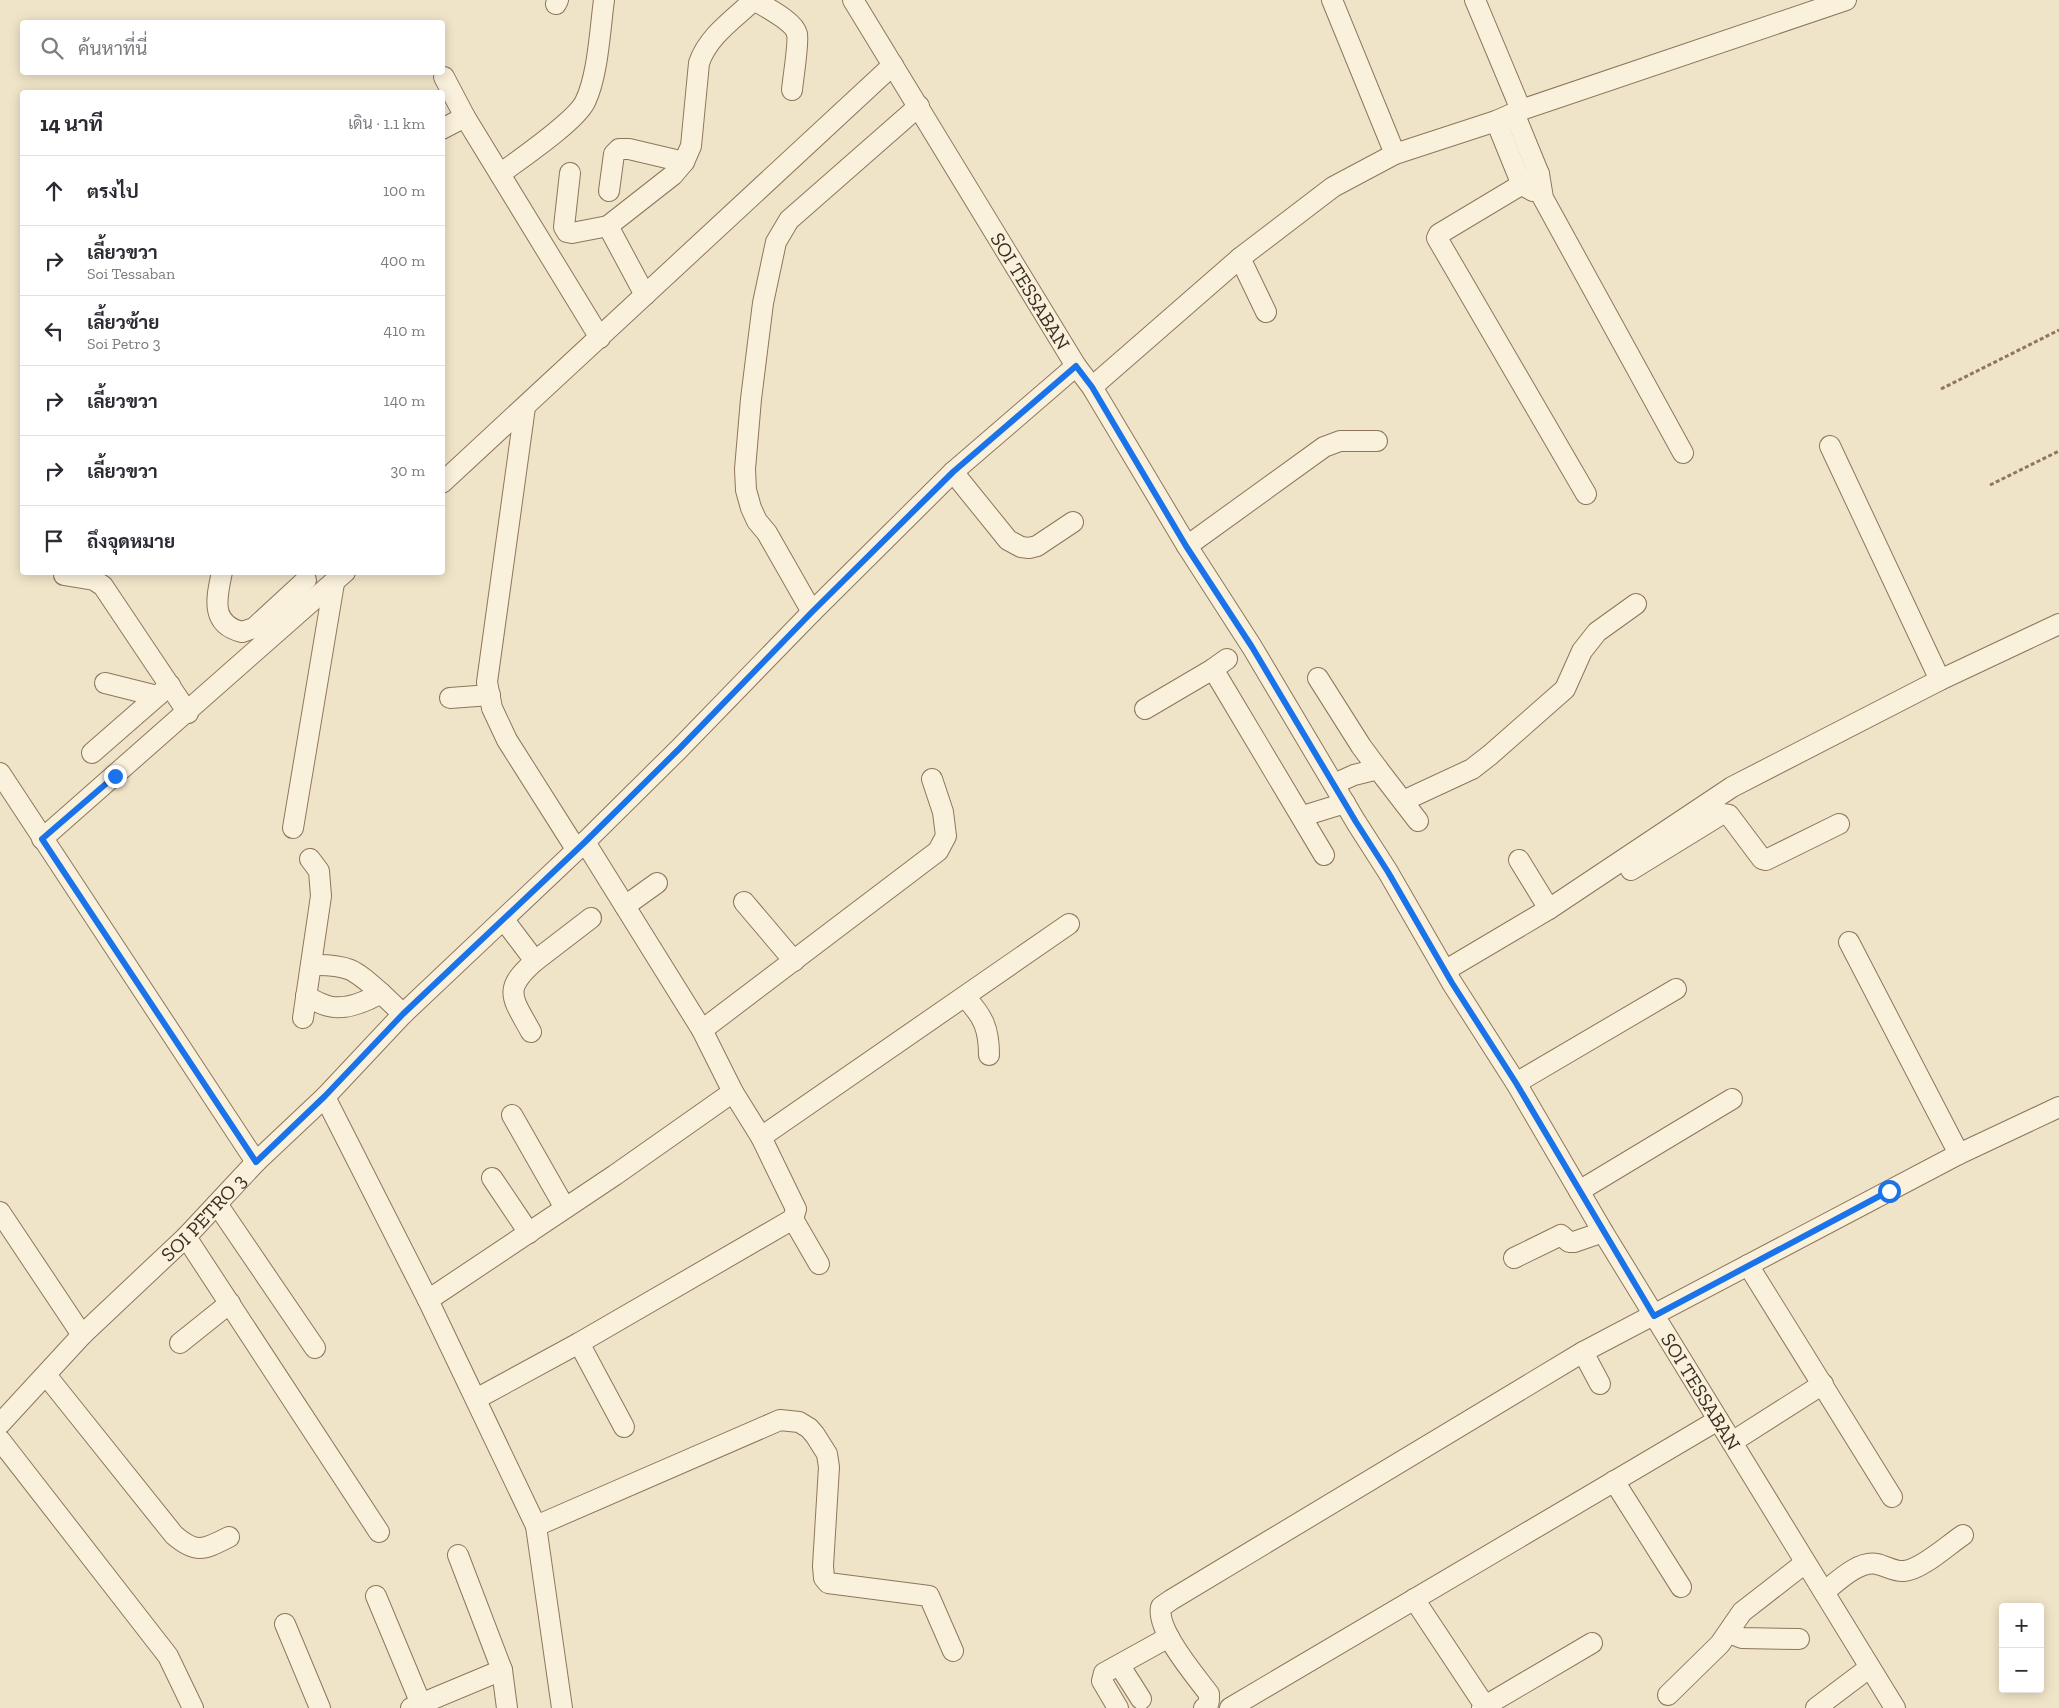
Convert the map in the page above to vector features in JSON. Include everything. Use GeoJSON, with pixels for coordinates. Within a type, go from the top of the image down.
{"type":"FeatureCollection","features":[{"type":"Feature","properties":{"kind":"street"},"geometry":{"type":"LineString","coordinates":[[500,174],[552,134],[577,113],[585,103],[592,83],[604,0]]}},
{"type":"Feature","properties":{"kind":"street"},"geometry":{"type":"LineString","coordinates":[[570,173],[564,227],[567,232],[572,233],[608,226],[673,175],[684,162],[691,146],[699,63],[703,50],[711,39],[754,0],[781,17],[792,26],[797,34],[792,90]]}},
{"type":"Feature","properties":{"kind":"street"},"geometry":{"type":"LineString","coordinates":[[1332,0],[1395,154]]}},
{"type":"Feature","properties":{"kind":"street"},"geometry":{"type":"LineString","coordinates":[[1475,0],[1510,115],[1522,185],[1543,198]]}},
{"type":"Feature","properties":{"kind":"street"},"geometry":{"type":"LineString","coordinates":[[1092,387],[1240,258],[1333,187],[1395,154],[1846,0]]}},
{"type":"Feature","properties":{"kind":"street","name":"SOI TESSABAN"},"geometry":{"type":"LineString","coordinates":[[856,1],[1076,366],[1092,387],[1186,546],[1252,647],[1449,977],[1516,1083],[1603,1232],[1895,1708]]}},
{"type":"Feature","properties":{"kind":"street"},"geometry":{"type":"LineString","coordinates":[[445,476],[525,407],[893,64]]}},
{"type":"Feature","properties":{"kind":"street"},"geometry":{"type":"LineString","coordinates":[[444,77],[465,117],[600,338]]}},
{"type":"Feature","properties":{"kind":"street"},"geometry":{"type":"LineString","coordinates":[[812,612],[767,533],[757,521],[746,490],[745,469],[751,399],[769,270],[776,242],[790,220],[919,106]]}},
{"type":"Feature","properties":{"kind":"street"},"geometry":{"type":"LineString","coordinates":[[1510,115],[1540,174],[1543,198],[1683,453]]}},
{"type":"Feature","properties":{"kind":"street"},"geometry":{"type":"LineString","coordinates":[[445,127],[465,117]]}},
{"type":"Feature","properties":{"kind":"street"},"geometry":{"type":"LineString","coordinates":[[609,191],[614,154],[620,149],[629,149],[684,162]]}},
{"type":"Feature","properties":{"kind":"street"},"geometry":{"type":"LineString","coordinates":[[1540,174],[1439,234],[1437,238],[1586,494]]}},
{"type":"Feature","properties":{"kind":"street"},"geometry":{"type":"LineString","coordinates":[[608,226],[645,295]]}},
{"type":"Feature","properties":{"kind":"street"},"geometry":{"type":"LineString","coordinates":[[1240,258],[1266,312]]}},
{"type":"Feature","properties":{"kind":"street","name":"SOI PETRO 3"},"geometry":{"type":"LineString","coordinates":[[0,1424],[82,1334],[186,1237],[256,1162],[325,1096],[403,1014],[581,846],[953,472],[1076,366]]}},
{"type":"Feature","properties":{"kind":"street"},"geometry":{"type":"LineString","coordinates":[[525,407],[487,682],[492,708],[507,740],[625,906],[702,1030],[733,1092],[761,1137],[796,1209],[794,1219],[819,1264]]}},
{"type":"Feature","properties":{"kind":"street"},"geometry":{"type":"LineString","coordinates":[[1186,546],[1324,446],[1340,441],[1377,441]]}},
{"type":"Feature","properties":{"kind":"street"},"geometry":{"type":"LineString","coordinates":[[1830,446],[1940,680]]}},
{"type":"Feature","properties":{"kind":"street"},"geometry":{"type":"LineString","coordinates":[[953,472],[1008,540],[1021,547],[1037,546],[1073,522]]}},
{"type":"Feature","properties":{"kind":"street"},"geometry":{"type":"LineString","coordinates":[[221,575],[216,601],[217,611],[230,626],[242,632],[254,628],[304,576],[318,597]]}},
{"type":"Feature","properties":{"kind":"street"},"geometry":{"type":"LineString","coordinates":[[64,576],[94,580],[103,586],[163,691],[188,713]]}},
{"type":"Feature","properties":{"kind":"street"},"geometry":{"type":"LineString","coordinates":[[42,839],[340,578]]}},
{"type":"Feature","properties":{"kind":"street"},"geometry":{"type":"LineString","coordinates":[[293,828],[340,578]]}},
{"type":"Feature","properties":{"kind":"street"},"geometry":{"type":"LineString","coordinates":[[1403,801],[1472,769],[1490,755],[1565,689],[1582,651],[1597,632],[1636,604]]}},
{"type":"Feature","properties":{"kind":"street"},"geometry":{"type":"LineString","coordinates":[[1449,977],[1732,787],[1940,680],[2059,624]]}},
{"type":"Feature","properties":{"kind":"street"},"geometry":{"type":"LineString","coordinates":[[1145,709],[1220,664],[1324,855]]}},
{"type":"Feature","properties":{"kind":"street"},"geometry":{"type":"LineString","coordinates":[[1318,678],[1361,746],[1418,821]]}},
{"type":"Feature","properties":{"kind":"street"},"geometry":{"type":"LineString","coordinates":[[105,683],[163,691]]}},
{"type":"Feature","properties":{"kind":"street"},"geometry":{"type":"LineString","coordinates":[[92,753],[163,691]]}},
{"type":"Feature","properties":{"kind":"street"},"geometry":{"type":"LineString","coordinates":[[450,698],[490,695]]}},
{"type":"Feature","properties":{"kind":"street"},"geometry":{"type":"LineString","coordinates":[[1334,784],[1354,775],[1378,769]]}},
{"type":"Feature","properties":{"kind":"street"},"geometry":{"type":"LineString","coordinates":[[0,773],[256,1162]]}},
{"type":"Feature","properties":{"kind":"street"},"geometry":{"type":"LineString","coordinates":[[702,1030],[938,851],[946,836],[943,812],[932,779]]}},
{"type":"Feature","properties":{"kind":"street"},"geometry":{"type":"LineString","coordinates":[[1303,816],[1345,803]]}},
{"type":"Feature","properties":{"kind":"street"},"geometry":{"type":"LineString","coordinates":[[1449,977],[1722,814],[1729,815],[1762,859],[1766,860],[1839,824]]}},
{"type":"Feature","properties":{"kind":"street"},"geometry":{"type":"LineString","coordinates":[[303,1018],[321,896],[319,871],[310,859]]}},
{"type":"Feature","properties":{"kind":"street"},"geometry":{"type":"LineString","coordinates":[[1519,860],[1549,909]]}},
{"type":"Feature","properties":{"kind":"street"},"geometry":{"type":"LineString","coordinates":[[625,906],[657,883]]}},
{"type":"Feature","properties":{"kind":"street"},"geometry":{"type":"LineString","coordinates":[[744,902],[794,961]]}},
{"type":"Feature","properties":{"kind":"street"},"geometry":{"type":"LineString","coordinates":[[531,1032],[512,997],[522,972],[591,918]]}},
{"type":"Feature","properties":{"kind":"street"},"geometry":{"type":"LineString","coordinates":[[504,920],[535,961]]}},
{"type":"Feature","properties":{"kind":"street"},"geometry":{"type":"LineString","coordinates":[[761,1137],[1069,924]]}},
{"type":"Feature","properties":{"kind":"street"},"geometry":{"type":"LineString","coordinates":[[1849,942],[1959,1154]]}},
{"type":"Feature","properties":{"kind":"street"},"geometry":{"type":"LineString","coordinates":[[311,965],[333,964],[348,967],[360,974],[403,1014]]}},
{"type":"Feature","properties":{"kind":"street"},"geometry":{"type":"LineString","coordinates":[[1516,1083],[1676,989]]}},
{"type":"Feature","properties":{"kind":"street"},"geometry":{"type":"LineString","coordinates":[[306,996],[328,1006],[338,1008],[367,1001],[381,992]]}},
{"type":"Feature","properties":{"kind":"street"},"geometry":{"type":"LineString","coordinates":[[964,996],[979,1012],[986,1026],[989,1055]]}},
{"type":"Feature","properties":{"kind":"street"},"geometry":{"type":"LineString","coordinates":[[428,1300],[566,1208],[733,1092]]}},
{"type":"Feature","properties":{"kind":"street"},"geometry":{"type":"LineString","coordinates":[[325,1096],[428,1300],[536,1526],[562,1708]]}},
{"type":"Feature","properties":{"kind":"street"},"geometry":{"type":"LineString","coordinates":[[1579,1191],[1732,1100]]}},
{"type":"Feature","properties":{"kind":"street"},"geometry":{"type":"LineString","coordinates":[[1204,1708],[1209,1701],[1208,1694],[1169,1637],[1160,1614],[1162,1607],[1582,1352],[1654,1316],[1959,1154],[2059,1107]]}},
{"type":"Feature","properties":{"kind":"street"},"geometry":{"type":"LineString","coordinates":[[512,1115],[566,1208]]}},
{"type":"Feature","properties":{"kind":"street"},"geometry":{"type":"LineString","coordinates":[[492,1178],[529,1232]]}},
{"type":"Feature","properties":{"kind":"street"},"geometry":{"type":"LineString","coordinates":[[217,1204],[315,1348]]}},
{"type":"Feature","properties":{"kind":"street"},"geometry":{"type":"LineString","coordinates":[[0,1212],[82,1334]]}},
{"type":"Feature","properties":{"kind":"street"},"geometry":{"type":"LineString","coordinates":[[476,1399],[579,1343],[794,1219]]}},
{"type":"Feature","properties":{"kind":"street"},"geometry":{"type":"LineString","coordinates":[[1514,1258],[1561,1235],[1569,1242],[1574,1242],[1603,1232]]}},
{"type":"Feature","properties":{"kind":"street"},"geometry":{"type":"LineString","coordinates":[[186,1237],[379,1532]]}},
{"type":"Feature","properties":{"kind":"street"},"geometry":{"type":"LineString","coordinates":[[1748,1265],[1892,1497]]}},
{"type":"Feature","properties":{"kind":"street"},"geometry":{"type":"LineString","coordinates":[[180,1343],[230,1303]]}},
{"type":"Feature","properties":{"kind":"street"},"geometry":{"type":"LineString","coordinates":[[579,1343],[624,1427]]}},
{"type":"Feature","properties":{"kind":"street"},"geometry":{"type":"LineString","coordinates":[[1582,1352],[1600,1384]]}},
{"type":"Feature","properties":{"kind":"street"},"geometry":{"type":"LineString","coordinates":[[46,1375],[174,1535],[183,1543],[196,1549],[205,1549],[229,1537]]}},
{"type":"Feature","properties":{"kind":"street"},"geometry":{"type":"LineString","coordinates":[[1732,1442],[1823,1384]]}},
{"type":"Feature","properties":{"kind":"street"},"geometry":{"type":"LineString","coordinates":[[536,1526],[780,1420],[799,1422],[816,1435],[823,1445],[829,1467],[823,1566],[825,1580],[828,1583],[929,1596],[953,1651]]}},
{"type":"Feature","properties":{"kind":"street"},"geometry":{"type":"LineString","coordinates":[[1230,1708],[1718,1420]]}},
{"type":"Feature","properties":{"kind":"street"},"geometry":{"type":"LineString","coordinates":[[0,1440],[168,1656],[193,1708]]}},
{"type":"Feature","properties":{"kind":"street"},"geometry":{"type":"LineString","coordinates":[[1614,1481],[1681,1586]]}},
{"type":"Feature","properties":{"kind":"street"},"geometry":{"type":"LineString","coordinates":[[1824,1592],[1850,1572],[1867,1564],[1876,1564],[1904,1571],[1915,1568],[1963,1535]]}},
{"type":"Feature","properties":{"kind":"street"},"geometry":{"type":"LineString","coordinates":[[458,1555],[502,1670],[507,1708]]}},
{"type":"Feature","properties":{"kind":"street"},"geometry":{"type":"LineString","coordinates":[[1668,1695],[1708,1658],[1742,1612],[1805,1563]]}},
{"type":"Feature","properties":{"kind":"street"},"geometry":{"type":"LineString","coordinates":[[376,1596],[416,1706],[502,1670]]}},
{"type":"Feature","properties":{"kind":"street"},"geometry":{"type":"LineString","coordinates":[[1414,1599],[1483,1707],[1592,1643]]}},
{"type":"Feature","properties":{"kind":"street"},"geometry":{"type":"LineString","coordinates":[[285,1624],[320,1708]]}},
{"type":"Feature","properties":{"kind":"street"},"geometry":{"type":"LineString","coordinates":[[1729,1632],[1742,1638],[1799,1639]]}},
{"type":"Feature","properties":{"kind":"street"},"geometry":{"type":"LineString","coordinates":[[1118,1708],[1102,1677],[1104,1674],[1169,1637]]}},
{"type":"Feature","properties":{"kind":"street"},"geometry":{"type":"LineString","coordinates":[[1120,1666],[1140,1699]]}},
{"type":"Feature","properties":{"kind":"street"},"geometry":{"type":"LineString","coordinates":[[1816,1708],[1869,1668]]}},
{"type":"Feature","properties":{"kind":"path"},"geometry":{"type":"LineString","coordinates":[[1941,389],[2059,330]]}},
{"type":"Feature","properties":{"kind":"path"},"geometry":{"type":"LineString","coordinates":[[1990,485],[2059,451]]}},
{"type":"Feature","properties":{"kind":"route"},"geometry":{"type":"LineString","coordinates":[[115,776],[42,839],[256,1162],[325,1096],[403,1014],[504,920],[680,748],[812,612],[953,472],[1076,366],[1092,387],[1186,546],[1252,647],[1356,822],[1388,872],[1452,983],[1516,1083],[1654,1316],[1889,1191]]}}]}
